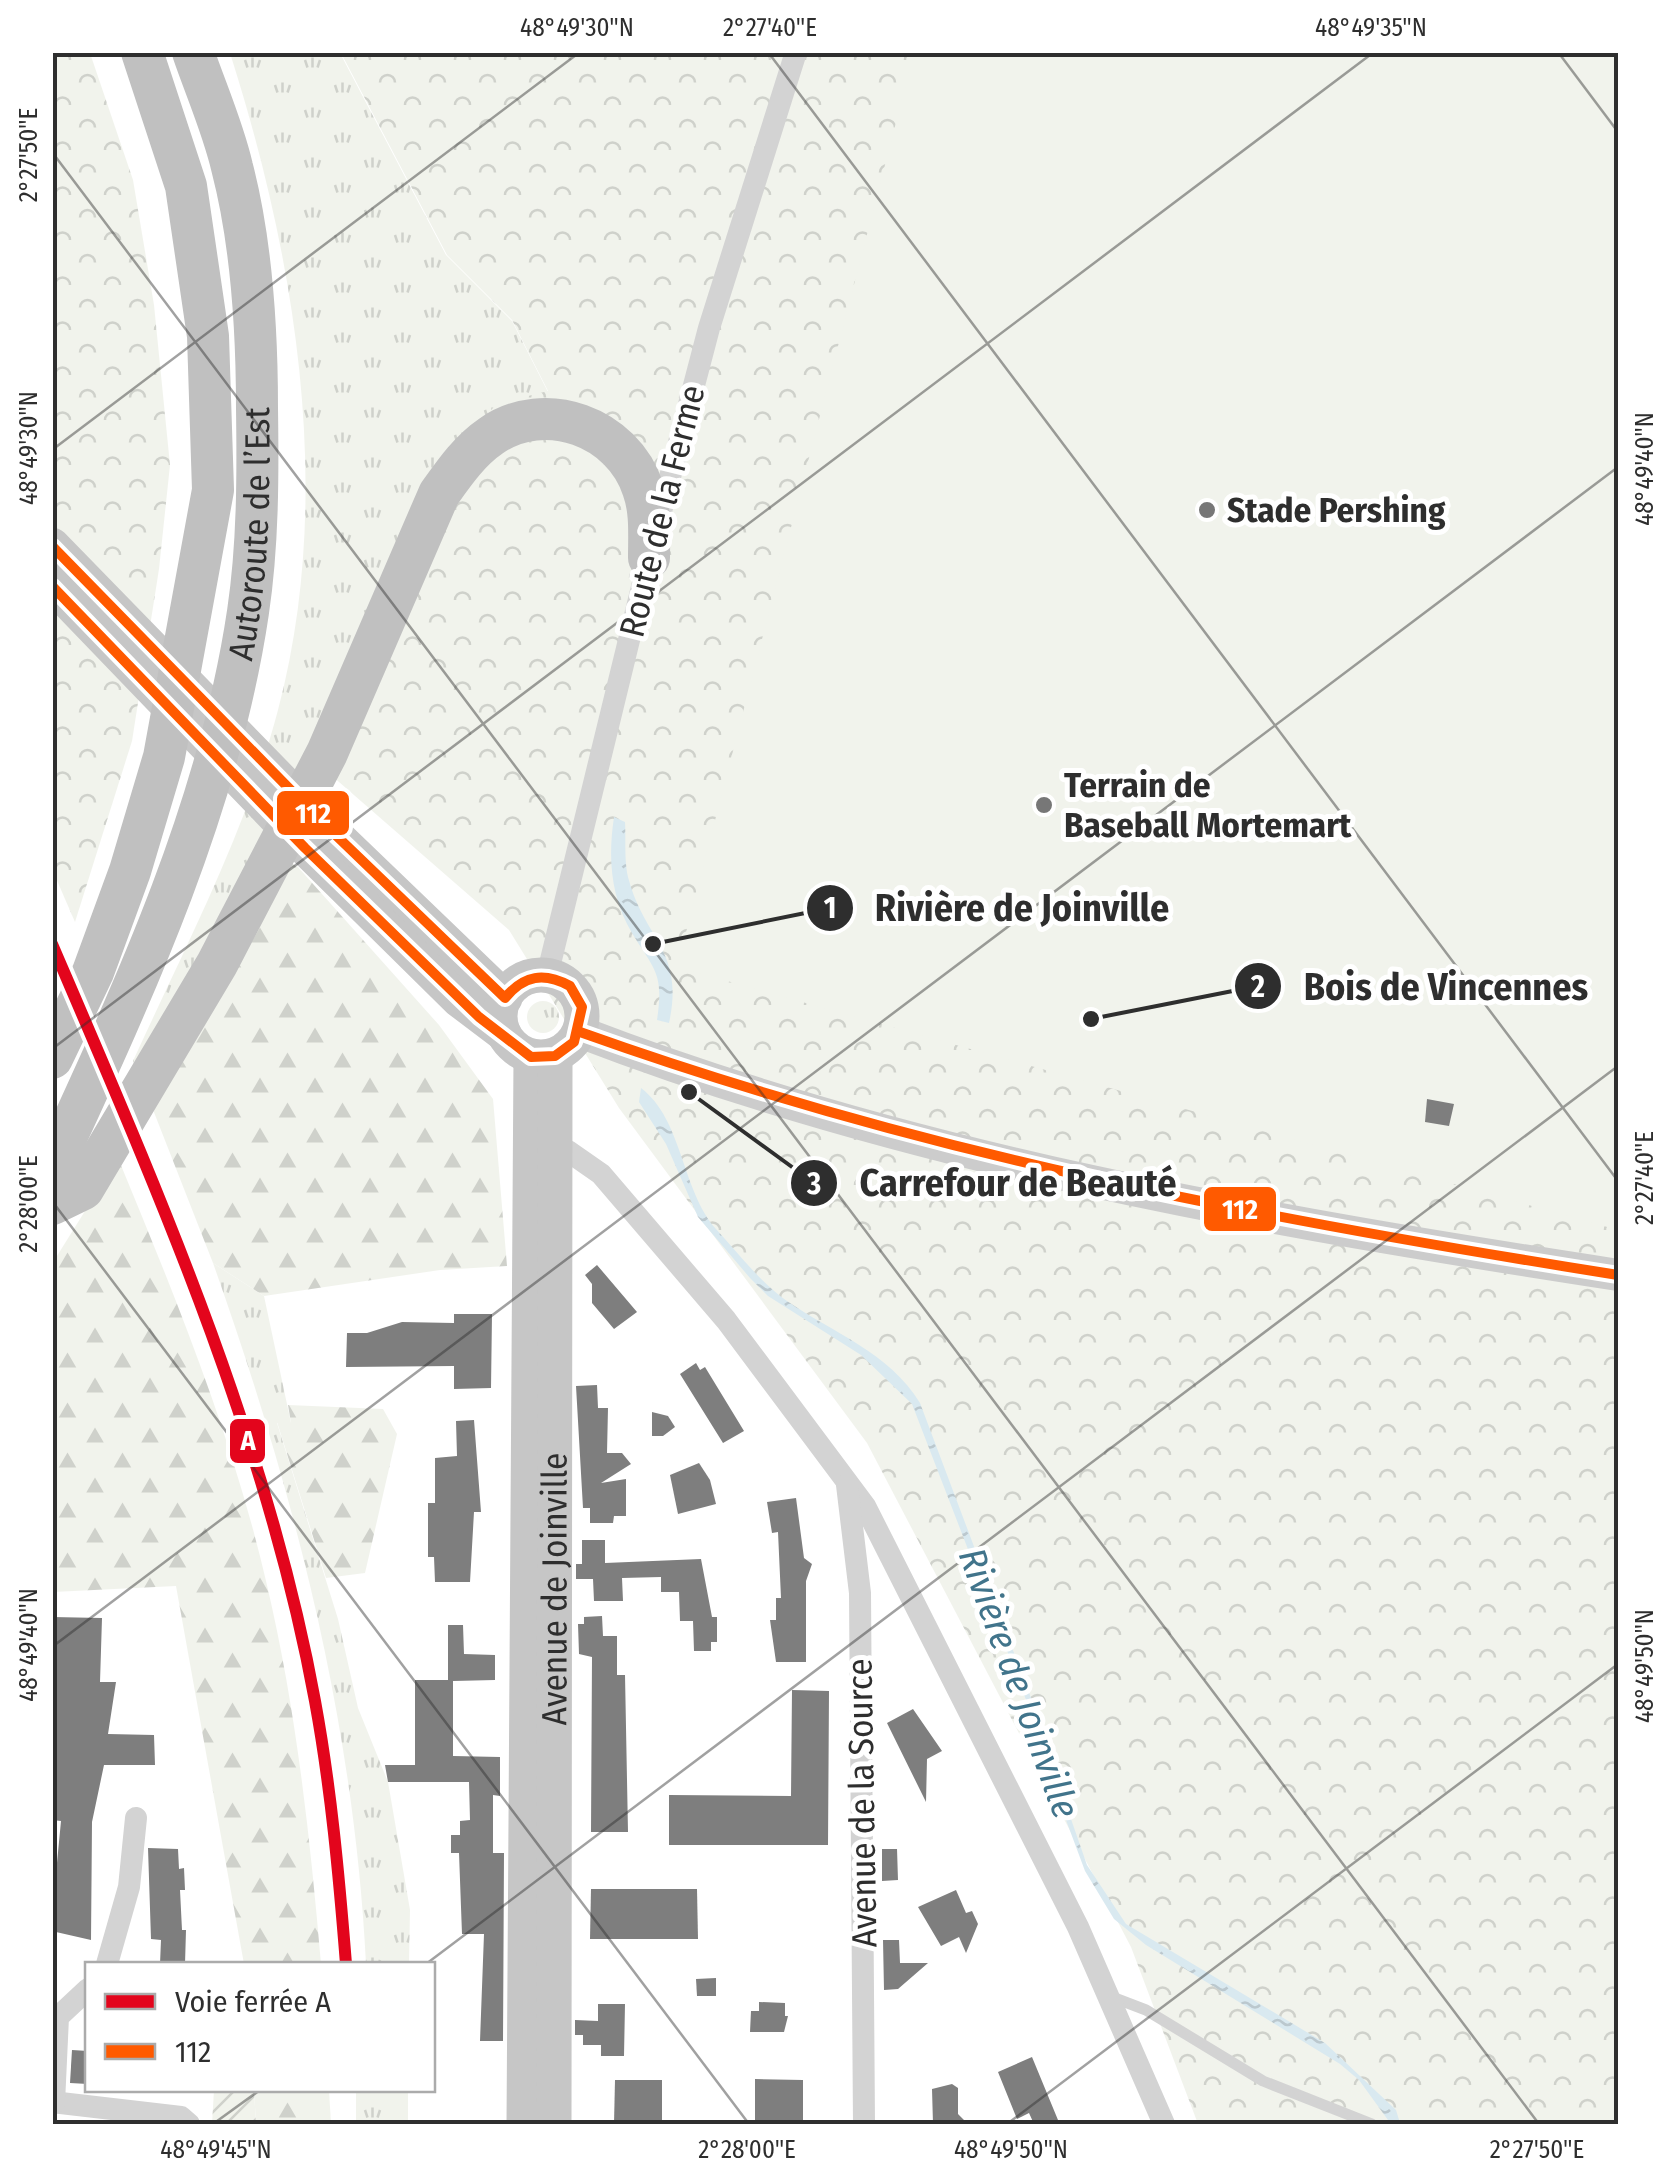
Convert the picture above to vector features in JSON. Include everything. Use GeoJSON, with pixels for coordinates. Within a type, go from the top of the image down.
{"type":"FeatureCollection","features":[{"type":"Feature","properties":{"kind":"highway","name":"Autoroute de l’Est"},"geometry":{"type":"LineString","coordinates":[[52,1058],[99,955],[164,758],[214,490],[208,336],[186,186],[142,52]]}},
{"type":"Feature","properties":{"kind":"highway","name":"Autoroute de l’Est"},"geometry":{"type":"LineString","coordinates":[[52,1168],[126,1008],[178,878],[217,759],[248,612],[258,490],[256,332],[233,168],[193,52]]}},
{"type":"Feature","properties":{"kind":"highway"},"geometry":{"type":"LineString","coordinates":[[52,1204],[82,1189],[217,964],[327,753],[439,494],[466,458],[492,434],[536,418],[567,420],[596,431],[622,451],[642,485],[649,512],[649,558]]}},
{"type":"Feature","properties":{"kind":"main road"},"geometry":{"type":"LineString","coordinates":[[52,546],[69,588],[313,834],[459,1000],[504,1034]]}},
{"type":"Feature","properties":{"kind":"main road"},"geometry":{"type":"LineString","coordinates":[[313,834],[504,998]]}},
{"type":"Feature","properties":{"kind":"main road"},"geometry":{"type":"LineString","coordinates":[[555,1048],[582,1008],[577,996],[559,979],[527,978],[504,998],[500,1009],[504,1034],[510,1044],[555,1048],[732,1088],[937,1145],[1245,1214],[1618,1275]]}},
{"type":"Feature","properties":{"kind":"main road","name":"Avenue de Joinville"},"geometry":{"type":"LineString","coordinates":[[524,2124],[542,1148],[555,1048]]}},
{"type":"Feature","properties":{"kind":"main road","name":"Avenue de Joinville"},"geometry":{"type":"LineString","coordinates":[[542,1148],[554,2124]]}},
{"type":"Feature","properties":{"kind":"street","name":"Route de la Ferme"},"geometry":{"type":"LineString","coordinates":[[548,976],[709,328],[796,52]]}},
{"type":"Feature","properties":{"kind":"street"},"geometry":{"type":"LineString","coordinates":[[542,1148],[594,1166],[783,1392],[866,1506],[1108,1996],[1164,2124]]}},
{"type":"Feature","properties":{"kind":"street","name":"Avenue de la Source"},"geometry":{"type":"LineString","coordinates":[[846,1482],[860,1593],[864,2124]]}},
{"type":"Feature","properties":{"kind":"street"},"geometry":{"type":"LineString","coordinates":[[860,1593],[868,1565],[879,1560],[908,1589]]}},
{"type":"Feature","properties":{"kind":"street"},"geometry":{"type":"LineString","coordinates":[[109,1962],[129,1887],[136,1818]]}},
{"type":"Feature","properties":{"kind":"street"},"geometry":{"type":"LineString","coordinates":[[85,1992],[58,2016],[53,2102],[181,2117],[188,2124]]}},
{"type":"Feature","properties":{"kind":"lane"},"geometry":{"type":"LineString","coordinates":[[1108,1996],[1146,2010],[1263,2081],[1372,2124]]}},
{"type":"Feature","properties":{"kind":"green space"},"geometry":{"type":"Polygon","coordinates":[[[52,53],[90,53],[133,180],[154,305],[170,465],[159,569],[132,741],[75,922],[52,869],[52,53]]]}},
{"type":"Feature","properties":{"kind":"green space"},"geometry":{"type":"Polygon","coordinates":[[[230,53],[340,53],[446,255],[512,321],[548,392],[308,755],[136,1068],[133,1061],[213,889],[265,755],[295,629],[304,546],[300,378],[289,295],[273,213],[230,53]]]}},
{"type":"Feature","properties":{"kind":"green space"},"geometry":{"type":"Polygon","coordinates":[[[341,53],[1618,53],[1618,2124],[1198,2124],[1131,1947],[867,1443],[619,1108],[509,930],[308,755],[409,516],[496,404],[548,391],[512,320],[447,255],[341,53]]]}},
{"type":"Feature","properties":{"kind":"green space","name":"Stade Pershing"},"geometry":{"type":"Polygon","coordinates":[[[914,53],[1618,53],[1618,1230],[677,967],[914,53]]]}},
{"type":"Feature","properties":{"kind":"green space"},"geometry":{"type":"Polygon","coordinates":[[[287,862],[297,866],[439,1025],[493,1099],[507,1266],[440,1270],[264,1296],[213,1263],[148,1097],[287,862]]]}},
{"type":"Feature","properties":{"kind":"green space"},"geometry":{"type":"Polygon","coordinates":[[[543,1001],[554,1006],[559,1017],[554,1028],[543,1033],[532,1028],[527,1017],[532,1006],[543,1001]]]}},
{"type":"Feature","properties":{"kind":"green space"},"geometry":{"type":"Polygon","coordinates":[[[118,1158],[219,1419],[266,1581],[301,1772],[321,1962],[244,1962],[176,1586],[53,1592],[52,1264],[118,1158]]]}},
{"type":"Feature","properties":{"kind":"green space"},"geometry":{"type":"Polygon","coordinates":[[[213,1263],[264,1296],[291,1423],[277,1423],[338,1619],[358,1708],[388,1782],[410,1910],[409,1962],[366,1962],[359,1874],[334,1696],[294,1521],[213,1263]]]}},
{"type":"Feature","properties":{"kind":"green space"},"geometry":{"type":"Polygon","coordinates":[[[288,1405],[383,1409],[397,1434],[365,1573],[326,1578],[277,1422],[291,1423],[288,1405]]]}},
{"type":"Feature","properties":{"kind":"green space"},"geometry":{"type":"Polygon","coordinates":[[[214,2092],[254,2092],[256,2124],[212,2124],[214,2092]]]}},
{"type":"Feature","properties":{"kind":"green space"},"geometry":{"type":"Polygon","coordinates":[[[254,2092],[329,2092],[331,2124],[256,2124],[254,2092]]]}},
{"type":"Feature","properties":{"kind":"green space"},"geometry":{"type":"Polygon","coordinates":[[[356,2092],[408,2092],[408,2124],[356,2124],[356,2092]]]}},
{"type":"Feature","properties":{"kind":"water"},"geometry":{"type":"Polygon","coordinates":[[[614,817],[625,822],[628,877],[672,978],[669,1023],[657,1020],[656,973],[625,919],[615,891],[611,862],[614,817]]]}},
{"type":"Feature","properties":{"kind":"water"},"geometry":{"type":"Polygon","coordinates":[[[641,1088],[666,1118],[695,1195],[716,1229],[768,1285],[893,1370],[920,1403],[1057,1767],[1056,1776],[1087,1865],[1126,1924],[1325,2043],[1396,2110],[1400,2123],[1388,2120],[1359,2080],[1340,2064],[1146,1945],[1114,1919],[1085,1871],[1050,1777],[1050,1762],[912,1404],[861,1355],[768,1296],[750,1278],[698,1217],[666,1144],[639,1102],[641,1088]]]}},
{"type":"Feature","properties":{"kind":"building"},"geometry":{"type":"Polygon","coordinates":[[[1427,1099],[1454,1104],[1449,1126],[1425,1122],[1427,1099]]]}},
{"type":"Feature","properties":{"kind":"building"},"geometry":{"type":"Polygon","coordinates":[[[597,1265],[637,1312],[614,1329],[592,1303],[592,1284],[585,1275],[597,1265]]]}},
{"type":"Feature","properties":{"kind":"building"},"geometry":{"type":"Polygon","coordinates":[[[454,1314],[492,1314],[491,1388],[454,1389],[454,1366],[346,1367],[347,1333],[367,1333],[402,1322],[454,1323],[454,1314]]]}},
{"type":"Feature","properties":{"kind":"building"},"geometry":{"type":"Polygon","coordinates":[[[696,1363],[700,1370],[705,1367],[744,1431],[723,1443],[680,1374],[696,1363]]]}},
{"type":"Feature","properties":{"kind":"building"},"geometry":{"type":"Polygon","coordinates":[[[597,1385],[598,1408],[608,1408],[607,1453],[622,1453],[631,1464],[601,1483],[626,1479],[626,1516],[614,1516],[613,1523],[590,1523],[590,1508],[583,1508],[576,1386],[597,1385]]]}},
{"type":"Feature","properties":{"kind":"building"},"geometry":{"type":"Polygon","coordinates":[[[652,1412],[668,1416],[675,1427],[663,1436],[652,1436],[652,1412]]]}},
{"type":"Feature","properties":{"kind":"building"},"geometry":{"type":"Polygon","coordinates":[[[474,1420],[481,1512],[474,1512],[470,1582],[435,1582],[434,1557],[428,1557],[428,1503],[435,1503],[435,1458],[457,1456],[456,1421],[474,1420]]]}},
{"type":"Feature","properties":{"kind":"building"},"geometry":{"type":"Polygon","coordinates":[[[699,1463],[710,1480],[716,1504],[678,1514],[670,1475],[699,1463]]]}},
{"type":"Feature","properties":{"kind":"building"},"geometry":{"type":"Polygon","coordinates":[[[796,1498],[804,1558],[812,1564],[806,1581],[806,1662],[776,1662],[770,1620],[776,1620],[776,1598],[781,1598],[778,1532],[772,1533],[767,1502],[796,1498]]]}},
{"type":"Feature","properties":{"kind":"building"},"geometry":{"type":"Polygon","coordinates":[[[582,1540],[605,1540],[605,1563],[701,1559],[712,1617],[717,1617],[717,1642],[711,1642],[711,1651],[694,1651],[693,1621],[680,1621],[679,1592],[661,1592],[661,1577],[622,1578],[623,1601],[594,1601],[593,1579],[576,1579],[576,1564],[582,1564],[582,1540]]]}},
{"type":"Feature","properties":{"kind":"building"},"geometry":{"type":"Polygon","coordinates":[[[602,1616],[603,1636],[617,1636],[617,1675],[625,1675],[628,1832],[591,1832],[592,1657],[579,1654],[578,1624],[584,1624],[584,1617],[602,1616]]]}},
{"type":"Feature","properties":{"kind":"building"},"geometry":{"type":"Polygon","coordinates":[[[52,1617],[102,1618],[100,1682],[116,1682],[108,1734],[154,1735],[155,1765],[104,1765],[92,1822],[91,1940],[56,1932],[57,1915],[52,1915],[61,1821],[52,1820],[52,1617]]]}},
{"type":"Feature","properties":{"kind":"building"},"geometry":{"type":"Polygon","coordinates":[[[448,1625],[463,1625],[464,1654],[495,1655],[495,1680],[453,1681],[453,1756],[500,1757],[500,1796],[493,1795],[493,1853],[504,1853],[503,2041],[480,2041],[484,1934],[462,1934],[459,1853],[451,1853],[451,1835],[460,1835],[460,1821],[470,1820],[469,1782],[388,1782],[385,1765],[415,1765],[415,1680],[448,1680],[448,1625]]]}},
{"type":"Feature","properties":{"kind":"building"},"geometry":{"type":"Polygon","coordinates":[[[792,1690],[829,1691],[828,1845],[669,1845],[669,1795],[791,1796],[792,1690]]]}},
{"type":"Feature","properties":{"kind":"building"},"geometry":{"type":"Polygon","coordinates":[[[913,1709],[942,1751],[927,1759],[926,1802],[887,1723],[913,1709]]]}},
{"type":"Feature","properties":{"kind":"building"},"geometry":{"type":"Polygon","coordinates":[[[148,1848],[178,1849],[179,1869],[184,1868],[185,1890],[180,1890],[182,1930],[186,1930],[185,1962],[160,1962],[161,1940],[151,1939],[148,1848]]]}},
{"type":"Feature","properties":{"kind":"building"},"geometry":{"type":"Polygon","coordinates":[[[882,1849],[897,1849],[898,1880],[882,1881],[882,1849]]]}},
{"type":"Feature","properties":{"kind":"building"},"geometry":{"type":"Polygon","coordinates":[[[591,1889],[697,1889],[698,1939],[590,1939],[591,1889]]]}},
{"type":"Feature","properties":{"kind":"building"},"geometry":{"type":"Polygon","coordinates":[[[956,1890],[966,1913],[972,1911],[978,1924],[966,1953],[959,1937],[941,1946],[918,1907],[956,1890]]]}},
{"type":"Feature","properties":{"kind":"building"},"geometry":{"type":"Polygon","coordinates":[[[883,1940],[899,1940],[900,1963],[928,1963],[898,1989],[884,1990],[883,1940]]]}},
{"type":"Feature","properties":{"kind":"building"},"geometry":{"type":"Polygon","coordinates":[[[716,1978],[716,1996],[697,1996],[696,1979],[716,1978]]]}},
{"type":"Feature","properties":{"kind":"building"},"geometry":{"type":"Polygon","coordinates":[[[759,2002],[785,2003],[788,2016],[784,2032],[750,2032],[751,2011],[759,2011],[759,2002]]]}},
{"type":"Feature","properties":{"kind":"building"},"geometry":{"type":"Polygon","coordinates":[[[598,2004],[625,2004],[624,2056],[601,2056],[601,2045],[583,2045],[583,2035],[575,2035],[575,2020],[598,2021],[598,2004]]]}},
{"type":"Feature","properties":{"kind":"building"},"geometry":{"type":"Polygon","coordinates":[[[72,2050],[85,2051],[85,2084],[70,2083],[72,2050]]]}},
{"type":"Feature","properties":{"kind":"building"},"geometry":{"type":"Polygon","coordinates":[[[1032,2057],[1058,2120],[1047,2124],[1034,2124],[1029,2113],[1017,2119],[998,2072],[1032,2057]]]}},
{"type":"Feature","properties":{"kind":"building"},"geometry":{"type":"Polygon","coordinates":[[[755,2079],[803,2080],[803,2124],[755,2124],[755,2079]]]}},
{"type":"Feature","properties":{"kind":"building"},"geometry":{"type":"Polygon","coordinates":[[[615,2080],[662,2080],[662,2124],[614,2124],[615,2080]]]}},
{"type":"Feature","properties":{"kind":"building"},"geometry":{"type":"Polygon","coordinates":[[[952,2084],[958,2088],[958,2114],[968,2124],[933,2124],[932,2089],[952,2084]]]}},
{"type":"Feature","properties":{"kind":"rail line","name":"A"},"geometry":{"type":"LineString","coordinates":[[52,944],[169,1222],[205,1316],[268,1506],[294,1603],[321,1734],[346,1962]]}},
{"type":"Feature","properties":{"kind":"transit line","name":"112"},"geometry":{"type":"LineString","coordinates":[[52,546],[320,820],[505,998],[520,984],[535,978],[570,986],[582,1007],[574,1042],[555,1056],[531,1057],[479,1017],[305,848],[52,586]]}},
{"type":"Feature","properties":{"kind":"transit line","name":"112"},"geometry":{"type":"LineString","coordinates":[[580,1032],[837,1114],[1093,1178],[1352,1230],[1618,1275]]}},
{"type":"Feature","properties":{"kind":"place","name":"Stade Pershing"},"geometry":{"type":"Point","coordinates":[1207,510]}},
{"type":"Feature","properties":{"kind":"place","name":"Terrain de Baseball Mortemart"},"geometry":{"type":"Point","coordinates":[1044,805]}},
{"type":"Feature","properties":{"kind":"place","name":"Rivière de Joinville"},"geometry":{"type":"Point","coordinates":[653,944]}},
{"type":"Feature","properties":{"kind":"place","name":"Bois de Vincennes"},"geometry":{"type":"Point","coordinates":[1091,1019]}},
{"type":"Feature","properties":{"kind":"place","name":"Carrefour de Beauté"},"geometry":{"type":"Point","coordinates":[689,1092]}}]}
